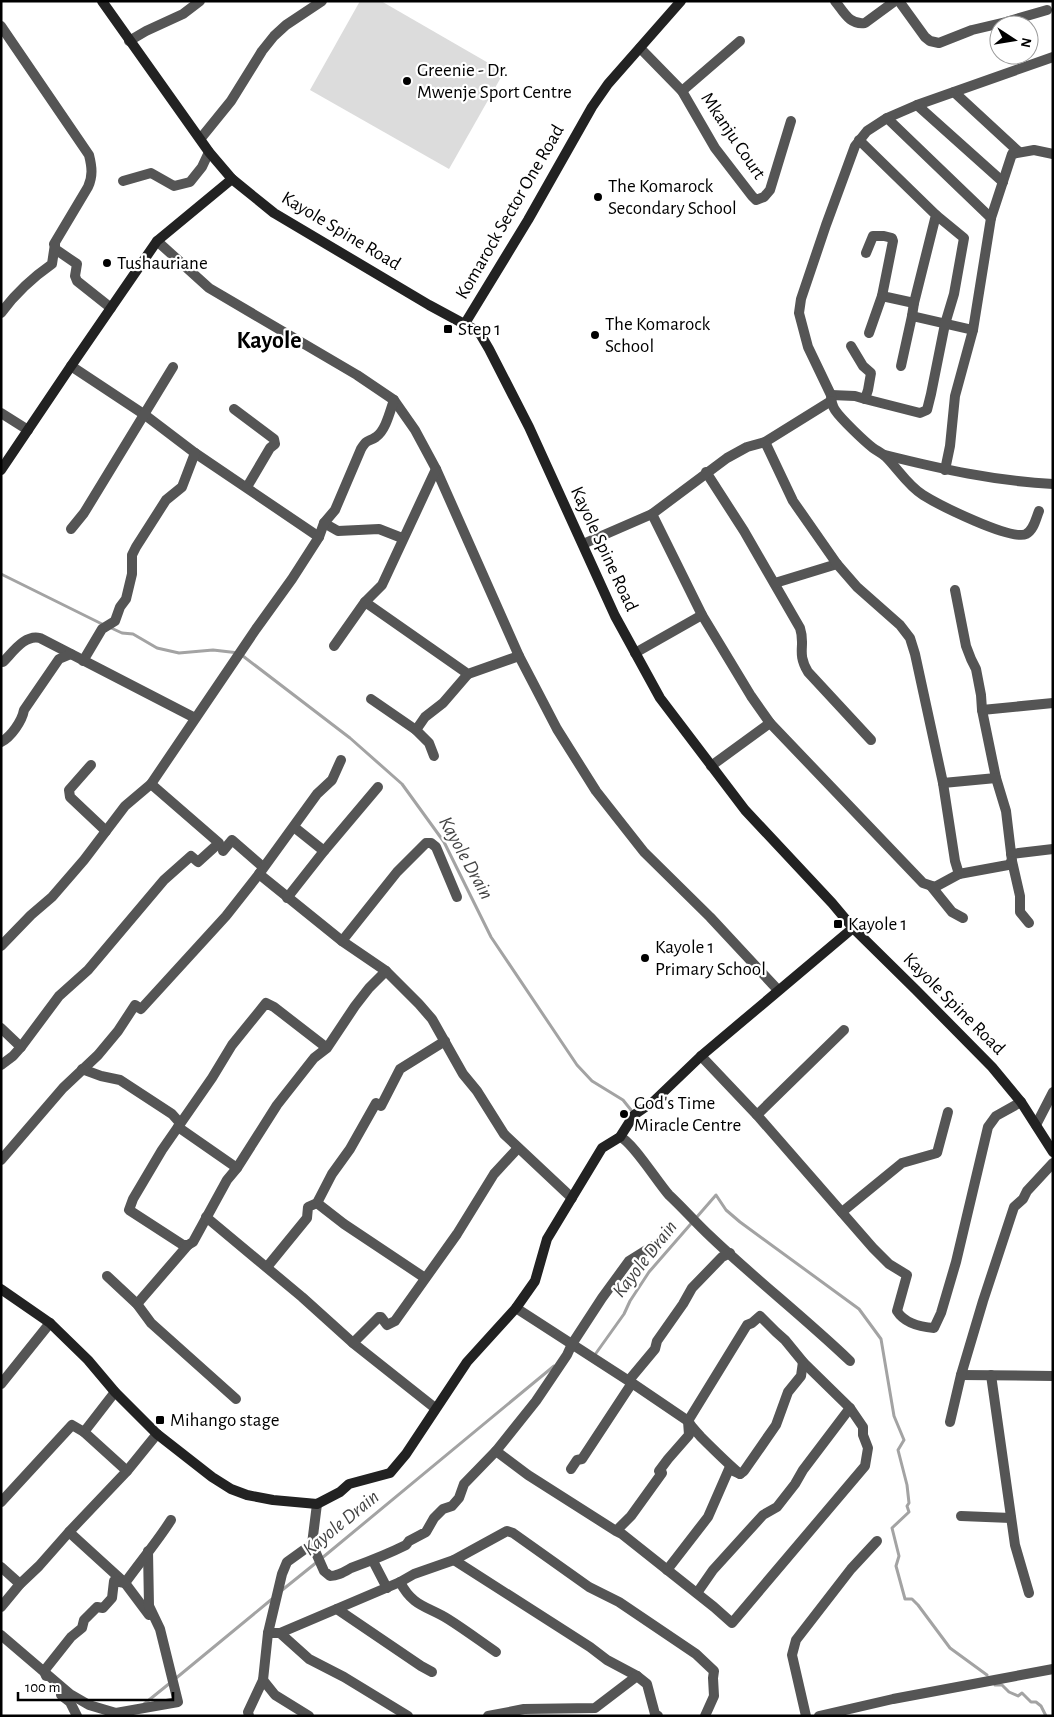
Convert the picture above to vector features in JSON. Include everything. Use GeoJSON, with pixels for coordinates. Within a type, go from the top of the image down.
{"type":"FeatureCollection","features":[{"type":"Feature","properties":{"kind":"main road","name":"Kayole Spine Road"},"geometry":{"type":"LineString","coordinates":[[102,1],[129,41],[201,138],[209,152],[232,179],[274,213],[479,332],[529,427],[615,616],[660,698],[745,810],[853,928],[992,1067],[1021,1102],[1053,1152]]}},
{"type":"Feature","properties":{"kind":"main road","name":"Komarock Sector One Road"},"geometry":{"type":"LineString","coordinates":[[464,325],[528,220],[592,107],[608,84],[681,1]]}},
{"type":"Feature","properties":{"kind":"main road"},"geometry":{"type":"LineString","coordinates":[[1,470],[70,366],[157,241],[232,179]]}},
{"type":"Feature","properties":{"kind":"main road"},"geometry":{"type":"LineString","coordinates":[[1,1289],[50,1323],[88,1360],[115,1392],[157,1434],[212,1477],[231,1489],[248,1495],[273,1500],[317,1504],[340,1492],[349,1484],[390,1473],[406,1454],[467,1362],[516,1308],[535,1280],[547,1239],[602,1148],[620,1137],[634,1115],[654,1102],[701,1056],[853,928]]}},
{"type":"Feature","properties":{"kind":"street"},"geometry":{"type":"LineString","coordinates":[[129,41],[184,14],[200,1]]}},
{"type":"Feature","properties":{"kind":"street"},"geometry":{"type":"LineString","coordinates":[[201,138],[231,101],[262,51],[274,36],[286,25],[322,1]]}},
{"type":"Feature","properties":{"kind":"street"},"geometry":{"type":"LineString","coordinates":[[835,1],[851,22],[860,24],[865,23],[895,1]]}},
{"type":"Feature","properties":{"kind":"street"},"geometry":{"type":"LineString","coordinates":[[899,1],[925,37],[930,41],[939,43],[972,30],[1047,10]]}},
{"type":"Feature","properties":{"kind":"street"},"geometry":{"type":"LineString","coordinates":[[1,26],[89,155],[92,167],[92,178],[88,187],[54,244],[52,264],[37,274],[10,300],[1,313]]}},
{"type":"Feature","properties":{"kind":"street"},"geometry":{"type":"LineString","coordinates":[[682,92],[740,41]]}},
{"type":"Feature","properties":{"kind":"street","name":"Mkanju Court"},"geometry":{"type":"LineString","coordinates":[[640,48],[682,92],[716,148],[756,200],[764,197],[770,190],[791,120]]}},
{"type":"Feature","properties":{"kind":"street"},"geometry":{"type":"LineString","coordinates":[[1039,511],[1032,530],[1024,535],[1018,535],[992,528],[960,514],[915,489],[884,455],[872,447],[836,411],[808,347],[798,313],[826,225],[855,146],[867,131],[887,118],[918,105],[1053,56]]}},
{"type":"Feature","properties":{"kind":"street"},"geometry":{"type":"LineString","coordinates":[[954,92],[1019,152]]}},
{"type":"Feature","properties":{"kind":"street"},"geometry":{"type":"LineString","coordinates":[[918,105],[1003,182]]}},
{"type":"Feature","properties":{"kind":"street"},"geometry":{"type":"LineString","coordinates":[[887,118],[991,218]]}},
{"type":"Feature","properties":{"kind":"street"},"geometry":{"type":"LineString","coordinates":[[583,544],[652,514],[727,458],[748,447],[765,442],[831,398],[855,396],[920,413],[926,410],[945,324],[954,294],[964,238],[936,215],[860,140]]}},
{"type":"Feature","properties":{"kind":"street"},"geometry":{"type":"LineString","coordinates":[[945,470],[950,446],[955,396],[973,330],[991,218],[1012,154],[1034,150],[1053,154]]}},
{"type":"Feature","properties":{"kind":"street"},"geometry":{"type":"LineString","coordinates":[[123,181],[151,173],[174,186],[190,182],[202,167],[209,152]]}},
{"type":"Feature","properties":{"kind":"street"},"geometry":{"type":"LineString","coordinates":[[902,366],[914,303],[936,215]]}},
{"type":"Feature","properties":{"kind":"street"},"geometry":{"type":"LineString","coordinates":[[866,253],[873,236],[892,238],[882,296],[870,333]]}},
{"type":"Feature","properties":{"kind":"street"},"geometry":{"type":"LineString","coordinates":[[157,241],[209,288],[358,375],[394,400],[415,430],[436,469],[519,656],[557,729],[596,791],[644,852],[778,990]]}},
{"type":"Feature","properties":{"kind":"street"},"geometry":{"type":"LineString","coordinates":[[55,244],[55,249],[77,264],[76,281],[111,308]]}},
{"type":"Feature","properties":{"kind":"street"},"geometry":{"type":"LineString","coordinates":[[882,296],[914,303]]}},
{"type":"Feature","properties":{"kind":"street"},"geometry":{"type":"LineString","coordinates":[[912,316],[973,330]]}},
{"type":"Feature","properties":{"kind":"street"},"geometry":{"type":"LineString","coordinates":[[850,346],[863,366],[871,373],[865,399]]}},
{"type":"Feature","properties":{"kind":"street"},"geometry":{"type":"LineString","coordinates":[[70,366],[145,415],[195,453],[319,537]]}},
{"type":"Feature","properties":{"kind":"street"},"geometry":{"type":"LineString","coordinates":[[71,529],[84,513],[172,368]]}},
{"type":"Feature","properties":{"kind":"street"},"geometry":{"type":"LineString","coordinates":[[1,946],[31,915],[52,898],[70,878],[125,806],[151,784],[319,537],[324,523],[335,510],[361,449],[367,440],[376,437],[384,426],[394,400]]}},
{"type":"Feature","properties":{"kind":"street"},"geometry":{"type":"LineString","coordinates":[[234,409],[274,440],[275,444],[270,448],[247,487]]}},
{"type":"Feature","properties":{"kind":"street"},"geometry":{"type":"LineString","coordinates":[[1,413],[28,430]]}},
{"type":"Feature","properties":{"kind":"street"},"geometry":{"type":"LineString","coordinates":[[765,442],[793,501],[837,564],[857,587],[900,625],[910,638],[943,783],[955,861],[959,874]]}},
{"type":"Feature","properties":{"kind":"street"},"geometry":{"type":"LineString","coordinates":[[84,661],[102,629],[115,621],[120,607],[126,599],[132,574],[132,555],[166,500],[182,487],[195,453]]}},
{"type":"Feature","properties":{"kind":"street"},"geometry":{"type":"LineString","coordinates":[[884,455],[945,470],[1016,482],[1053,484]]}},
{"type":"Feature","properties":{"kind":"street"},"geometry":{"type":"LineString","coordinates":[[334,646],[365,602],[382,586],[402,538],[436,469]]}},
{"type":"Feature","properties":{"kind":"street"},"geometry":{"type":"LineString","coordinates":[[706,472],[744,531],[800,628],[803,636],[800,652],[803,664],[808,672],[871,740]]}},
{"type":"Feature","properties":{"kind":"street"},"geometry":{"type":"LineString","coordinates":[[652,514],[702,615],[751,696],[770,723],[923,883],[939,886],[959,874],[1008,865],[1012,858],[1053,849]]}},
{"type":"Feature","properties":{"kind":"street"},"geometry":{"type":"LineString","coordinates":[[324,523],[338,531],[379,529],[402,538]]}},
{"type":"Feature","properties":{"kind":"street"},"geometry":{"type":"LineString","coordinates":[[774,583],[837,564]]}},
{"type":"Feature","properties":{"kind":"street"},"geometry":{"type":"LineString","coordinates":[[956,590],[966,646],[976,669],[996,778],[1006,811],[1012,858],[1020,896],[1020,912],[1029,923]]}},
{"type":"Feature","properties":{"kind":"street"},"geometry":{"type":"LineString","coordinates":[[365,602],[468,674]]}},
{"type":"Feature","properties":{"kind":"street"},"geometry":{"type":"LineString","coordinates":[[635,653],[702,615]]}},
{"type":"Feature","properties":{"kind":"street"},"geometry":{"type":"LineString","coordinates":[[3,662],[28,638],[34,636],[112,674],[195,718]]}},
{"type":"Feature","properties":{"kind":"street"},"geometry":{"type":"LineString","coordinates":[[1,742],[6,740],[23,717],[24,710],[59,659],[71,654]]}},
{"type":"Feature","properties":{"kind":"street"},"geometry":{"type":"LineString","coordinates":[[416,730],[425,717],[443,703],[468,674],[519,656]]}},
{"type":"Feature","properties":{"kind":"street"},"geometry":{"type":"LineString","coordinates":[[371,699],[416,730],[429,743],[434,756]]}},
{"type":"Feature","properties":{"kind":"street"},"geometry":{"type":"LineString","coordinates":[[982,710],[1053,703]]}},
{"type":"Feature","properties":{"kind":"street"},"geometry":{"type":"LineString","coordinates":[[711,766],[770,723]]}},
{"type":"Feature","properties":{"kind":"street"},"geometry":{"type":"LineString","coordinates":[[1,1160],[63,1088],[82,1068],[98,1055],[118,1031],[135,1005],[141,1009],[226,916],[317,794],[332,780],[341,760]]}},
{"type":"Feature","properties":{"kind":"street"},"geometry":{"type":"LineString","coordinates":[[91,765],[69,790],[69,793],[70,797],[106,831]]}},
{"type":"Feature","properties":{"kind":"street"},"geometry":{"type":"LineString","coordinates":[[943,783],[996,778]]}},
{"type":"Feature","properties":{"kind":"street"},"geometry":{"type":"LineString","coordinates":[[1,1064],[13,1056],[21,1047],[59,996],[99,958],[164,880],[191,856],[198,862],[220,843],[151,784]]}},
{"type":"Feature","properties":{"kind":"street"},"geometry":{"type":"LineString","coordinates":[[287,898],[378,786]]}},
{"type":"Feature","properties":{"kind":"street"},"geometry":{"type":"LineString","coordinates":[[294,827],[324,851]]}},
{"type":"Feature","properties":{"kind":"street"},"geometry":{"type":"LineString","coordinates":[[224,851],[232,840],[287,898],[301,907],[342,941],[386,971],[432,1019],[463,1074],[477,1091],[504,1134],[572,1198]]}},
{"type":"Feature","properties":{"kind":"street"},"geometry":{"type":"LineString","coordinates":[[342,941],[397,872],[426,843],[431,843],[436,847],[457,896]]}},
{"type":"Feature","properties":{"kind":"street"},"geometry":{"type":"LineString","coordinates":[[931,886],[952,912],[963,918]]}},
{"type":"Feature","properties":{"kind":"street"},"geometry":{"type":"LineString","coordinates":[[137,1304],[188,1245],[193,1242],[228,1180],[277,1105],[314,1058],[327,1048],[355,1006],[386,971]]}},
{"type":"Feature","properties":{"kind":"street"},"geometry":{"type":"LineString","coordinates":[[188,1245],[183,1244],[129,1210],[133,1198],[162,1150],[212,1078],[232,1045],[266,1003],[274,1007],[327,1048]]}},
{"type":"Feature","properties":{"kind":"street"},"geometry":{"type":"LineString","coordinates":[[1,1028],[21,1047]]}},
{"type":"Feature","properties":{"kind":"street"},"geometry":{"type":"LineString","coordinates":[[757,1115],[844,1030]]}},
{"type":"Feature","properties":{"kind":"street"},"geometry":{"type":"LineString","coordinates":[[267,1267],[307,1218],[308,1207],[317,1203],[332,1174],[350,1149],[376,1103],[381,1106],[400,1069],[445,1041]]}},
{"type":"Feature","properties":{"kind":"street"},"geometry":{"type":"LineString","coordinates":[[701,1056],[757,1115],[889,1264],[907,1275],[897,1311],[900,1316],[910,1323],[920,1326],[934,1328],[940,1313],[956,1262],[988,1127],[996,1116],[1021,1102]]}},
{"type":"Feature","properties":{"kind":"street"},"geometry":{"type":"LineString","coordinates":[[82,1068],[101,1076],[120,1080],[172,1114],[179,1125],[237,1168]]}},
{"type":"Feature","properties":{"kind":"street"},"geometry":{"type":"LineString","coordinates":[[1036,1125],[1053,1092]]}},
{"type":"Feature","properties":{"kind":"street"},"geometry":{"type":"LineString","coordinates":[[842,1212],[902,1164],[937,1153],[948,1112]]}},
{"type":"Feature","properties":{"kind":"street"},"geometry":{"type":"LineString","coordinates":[[620,1137],[625,1138],[634,1148],[661,1187],[710,1236],[812,1325],[850,1361]]}},
{"type":"Feature","properties":{"kind":"street"},"geometry":{"type":"LineString","coordinates":[[353,1344],[379,1317],[381,1317],[386,1325],[395,1321],[457,1234],[494,1174],[518,1148]]}},
{"type":"Feature","properties":{"kind":"street"},"geometry":{"type":"LineString","coordinates":[[950,1422],[961,1375],[983,1301],[1014,1207],[1053,1163]]}},
{"type":"Feature","properties":{"kind":"street"},"geometry":{"type":"LineString","coordinates":[[317,1203],[344,1224],[425,1278]]}},
{"type":"Feature","properties":{"kind":"street"},"geometry":{"type":"LineString","coordinates":[[206,1217],[267,1267],[353,1344],[435,1408]]}},
{"type":"Feature","properties":{"kind":"street"},"geometry":{"type":"LineString","coordinates":[[317,1504],[312,1544],[324,1571],[330,1576],[336,1576],[373,1561],[406,1545],[409,1541],[426,1532],[434,1518],[443,1509],[452,1506],[459,1498],[464,1484],[496,1451],[536,1400],[567,1355],[602,1298],[629,1261],[653,1246]]}},
{"type":"Feature","properties":{"kind":"street"},"geometry":{"type":"LineString","coordinates":[[571,1469],[577,1460],[582,1459],[590,1448],[632,1383],[630,1379],[655,1349],[657,1341],[692,1288],[722,1257],[730,1253]]}},
{"type":"Feature","properties":{"kind":"street"},"geometry":{"type":"LineString","coordinates":[[108,1276],[137,1304],[151,1323],[236,1399]]}},
{"type":"Feature","properties":{"kind":"street"},"geometry":{"type":"LineString","coordinates":[[516,1308],[632,1383],[688,1422],[692,1429],[740,1474]]}},
{"type":"Feature","properties":{"kind":"street"},"geometry":{"type":"LineString","coordinates":[[496,1451],[528,1475],[616,1531],[668,1570],[732,1623],[864,1466],[868,1448],[863,1435],[863,1427],[850,1408],[760,1316],[747,1325],[688,1422],[689,1435],[659,1471],[662,1473],[631,1516],[616,1531]]}},
{"type":"Feature","properties":{"kind":"street"},"geometry":{"type":"LineString","coordinates":[[1,1384],[50,1323]]}},
{"type":"Feature","properties":{"kind":"street"},"geometry":{"type":"LineString","coordinates":[[740,1474],[776,1425],[788,1392],[800,1376],[803,1362]]}},
{"type":"Feature","properties":{"kind":"street"},"geometry":{"type":"LineString","coordinates":[[961,1375],[1053,1376]]}},
{"type":"Feature","properties":{"kind":"street"},"geometry":{"type":"LineString","coordinates":[[991,1375],[1014,1545],[1028,1593]]}},
{"type":"Feature","properties":{"kind":"street"},"geometry":{"type":"LineString","coordinates":[[84,1432],[115,1392]]}},
{"type":"Feature","properties":{"kind":"street"},"geometry":{"type":"LineString","coordinates":[[696,1593],[712,1570],[763,1515],[777,1507],[850,1408]]}},
{"type":"Feature","properties":{"kind":"street"},"geometry":{"type":"LineString","coordinates":[[1,1502],[72,1425],[84,1432],[127,1471]]}},
{"type":"Feature","properties":{"kind":"street"},"geometry":{"type":"LineString","coordinates":[[1,1607],[20,1584],[127,1471],[157,1434]]}},
{"type":"Feature","properties":{"kind":"street"},"geometry":{"type":"LineString","coordinates":[[668,1570],[708,1517],[729,1469],[740,1474]]}},
{"type":"Feature","properties":{"kind":"street"},"geometry":{"type":"LineString","coordinates":[[961,1516],[1011,1518]]}},
{"type":"Feature","properties":{"kind":"street"},"geometry":{"type":"LineString","coordinates":[[125,1583],[148,1551],[158,1541],[171,1520]]}},
{"type":"Feature","properties":{"kind":"street"},"geometry":{"type":"LineString","coordinates":[[268,1633],[280,1633],[388,1588],[414,1574],[454,1560],[508,1531],[589,1587],[619,1602],[707,1663],[714,1671],[714,1696],[705,1716]]}},
{"type":"Feature","properties":{"kind":"street"},"geometry":{"type":"LineString","coordinates":[[69,1532],[125,1583],[160,1629]]}},
{"type":"Feature","properties":{"kind":"street"},"geometry":{"type":"LineString","coordinates":[[806,1716],[792,1655],[796,1640],[850,1569],[877,1541]]}},
{"type":"Feature","properties":{"kind":"street"},"geometry":{"type":"LineString","coordinates":[[249,1716],[248,1712],[263,1680],[268,1633],[282,1574],[288,1562],[312,1544]]}},
{"type":"Feature","properties":{"kind":"street"},"geometry":{"type":"LineString","coordinates":[[1,1635],[70,1694],[89,1706],[116,1713],[178,1702],[160,1629],[149,1606],[148,1551]]}},
{"type":"Feature","properties":{"kind":"street"},"geometry":{"type":"LineString","coordinates":[[454,1560],[590,1647],[607,1660],[637,1676],[646,1684],[655,1714],[658,1716]]}},
{"type":"Feature","properties":{"kind":"street"},"geometry":{"type":"LineString","coordinates":[[373,1561],[388,1588]]}},
{"type":"Feature","properties":{"kind":"street"},"geometry":{"type":"LineString","coordinates":[[1,1566],[20,1584]]}},
{"type":"Feature","properties":{"kind":"street"},"geometry":{"type":"LineString","coordinates":[[44,1671],[70,1637],[82,1628],[84,1620],[90,1613],[98,1607],[103,1608],[112,1598],[114,1581],[125,1583]]}},
{"type":"Feature","properties":{"kind":"street"},"geometry":{"type":"LineString","coordinates":[[400,1582],[406,1594],[418,1604],[447,1618],[496,1652]]}},
{"type":"Feature","properties":{"kind":"street"},"geometry":{"type":"LineString","coordinates":[[336,1609],[432,1672]]}},
{"type":"Feature","properties":{"kind":"street"},"geometry":{"type":"LineString","coordinates":[[280,1633],[309,1659],[344,1677],[408,1716]]}},
{"type":"Feature","properties":{"kind":"street"},"geometry":{"type":"LineString","coordinates":[[819,1716],[892,1699],[1053,1669]]}},
{"type":"Feature","properties":{"kind":"street"},"geometry":{"type":"LineString","coordinates":[[44,1671],[50,1685],[70,1702],[77,1716]]}},
{"type":"Feature","properties":{"kind":"street"},"geometry":{"type":"LineString","coordinates":[[488,1716],[524,1710],[596,1708],[637,1676]]}},
{"type":"Feature","properties":{"kind":"street"},"geometry":{"type":"LineString","coordinates":[[263,1680],[275,1695],[309,1716]]}},
{"type":"Feature","properties":{"kind":"shaded area","name":"Greenie - Dr. Mwenje Sport Centre"},"geometry":{"type":"Polygon","coordinates":[[[360,1],[381,1],[504,72],[449,169],[310,90],[360,1]]]}},
{"type":"Feature","properties":{"kind":"waterway"},"geometry":{"type":"LineString","coordinates":[[1,574],[104,625]]}},
{"type":"Feature","properties":{"kind":"waterway","name":"Kayole Drain"},"geometry":{"type":"LineString","coordinates":[[109,627],[122,633],[133,634],[157,648],[179,653],[213,650],[239,653],[350,738],[402,784],[444,842],[491,937],[577,1065],[592,1081],[623,1100],[631,1110]]}},
{"type":"Feature","properties":{"kind":"waterway","name":"Kayole Drain"},"geometry":{"type":"LineString","coordinates":[[594,1356],[624,1314],[649,1272],[716,1195],[726,1210],[740,1222],[859,1309],[881,1339],[894,1416],[904,1440],[898,1450],[907,1485],[909,1503],[907,1506],[909,1512],[892,1528],[899,1556],[896,1566],[905,1599],[912,1599],[918,1605],[950,1648],[987,1675]]}},
{"type":"Feature","properties":{"kind":"waterway","name":"Kayole Drain"},"geometry":{"type":"LineString","coordinates":[[322,1558],[554,1366]]}},
{"type":"Feature","properties":{"kind":"waterway","name":"Kayole Drain"},"geometry":{"type":"LineString","coordinates":[[281,1591],[317,1562]]}},
{"type":"Feature","properties":{"kind":"waterway","name":"Kayole Drain"},"geometry":{"type":"LineString","coordinates":[[175,1679],[272,1599]]}},
{"type":"Feature","properties":{"kind":"waterway","name":"Kayole Drain"},"geometry":{"type":"LineString","coordinates":[[144,1704],[170,1683]]}},
{"type":"Feature","properties":{"kind":"waterway","name":"Kayole Drain"},"geometry":{"type":"LineString","coordinates":[[995,1685],[1002,1685],[1009,1692],[1018,1696],[1022,1693],[1031,1702],[1036,1702],[1041,1706],[1046,1716]]}},
{"type":"Feature","properties":{"kind":"place","name":"Greenie - Dr. Mwenje Sport Centre"},"geometry":{"type":"Point","coordinates":[407,81]}},
{"type":"Feature","properties":{"kind":"place","name":"The Komarock Secondary School"},"geometry":{"type":"Point","coordinates":[598,197]}},
{"type":"Feature","properties":{"kind":"place","name":"Tushauriane"},"geometry":{"type":"Point","coordinates":[107,263]}},
{"type":"Feature","properties":{"kind":"place","name":"Step 1"},"geometry":{"type":"Point","coordinates":[448,329]}},
{"type":"Feature","properties":{"kind":"place","name":"The Komarock School"},"geometry":{"type":"Point","coordinates":[595,335]}},
{"type":"Feature","properties":{"kind":"place","name":"Kayole 1"},"geometry":{"type":"Point","coordinates":[838,924]}},
{"type":"Feature","properties":{"kind":"place","name":"Kayole 1 Primary School"},"geometry":{"type":"Point","coordinates":[645,958]}},
{"type":"Feature","properties":{"kind":"place","name":"God's Time Miracle Centre"},"geometry":{"type":"Point","coordinates":[624,1114]}},
{"type":"Feature","properties":{"kind":"place","name":"Mihango stage"},"geometry":{"type":"Point","coordinates":[160,1420]}},
{"type":"Feature","properties":{"kind":"district","name":"Kayole"},"geometry":{"type":"Point","coordinates":[269,341]}}]}
